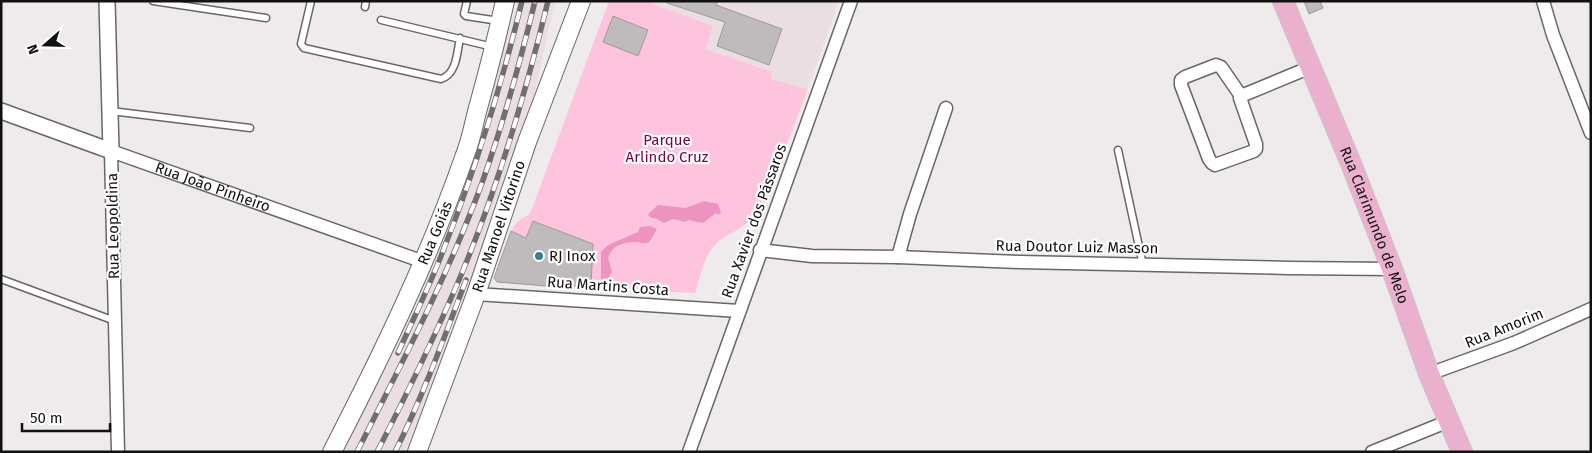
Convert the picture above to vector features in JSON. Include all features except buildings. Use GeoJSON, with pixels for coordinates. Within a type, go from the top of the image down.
{"type":"FeatureCollection","features":[{"type":"Feature","properties":{"kind":"main road","name":"Rua Goiás"},"geometry":{"type":"LineString","coordinates":[[332,452],[378,363],[424,262],[466,153],[505,1]]}},
{"type":"Feature","properties":{"kind":"main road","name":"Rua Manoel Vitorino"},"geometry":{"type":"LineString","coordinates":[[417,452],[476,294],[527,142],[581,1]]}},
{"type":"Feature","properties":{"kind":"main road","name":"Rua Clarimundo de Melo"},"geometry":{"type":"LineString","coordinates":[[1284,1],[1352,166],[1392,269],[1429,374],[1462,452]]}},
{"type":"Feature","properties":{"kind":"street","name":"Rua Leopoldina"},"geometry":{"type":"LineString","coordinates":[[107,1],[118,452]]}},
{"type":"Feature","properties":{"kind":"street","name":"Rua Xavier dos Pássaros"},"geometry":{"type":"LineString","coordinates":[[688,452],[851,1]]}},
{"type":"Feature","properties":{"kind":"street"},"geometry":{"type":"LineString","coordinates":[[1544,1],[1553,35],[1591,134]]}},
{"type":"Feature","properties":{"kind":"street"},"geometry":{"type":"LineString","coordinates":[[1219,65],[1241,96],[1240,98],[1256,148],[1254,151],[1215,165],[1212,164],[1181,85],[1181,80],[1219,65]]}},
{"type":"Feature","properties":{"kind":"street"},"geometry":{"type":"LineString","coordinates":[[1241,96],[1311,67]]}},
{"type":"Feature","properties":{"kind":"street"},"geometry":{"type":"LineString","coordinates":[[898,257],[910,214],[946,108]]}},
{"type":"Feature","properties":{"kind":"street","name":"Rua João Pinheiro"},"geometry":{"type":"LineString","coordinates":[[1,111],[424,262]]}},
{"type":"Feature","properties":{"kind":"street","name":"Rua Doutor Luiz Masson"},"geometry":{"type":"LineString","coordinates":[[760,250],[812,256],[1392,269]]}},
{"type":"Feature","properties":{"kind":"street","name":"Rua Martins Costa"},"geometry":{"type":"LineString","coordinates":[[476,294],[739,310]]}},
{"type":"Feature","properties":{"kind":"street","name":"Rua Amorim"},"geometry":{"type":"LineString","coordinates":[[1429,374],[1514,343],[1591,309]]}},
{"type":"Feature","properties":{"kind":"street"},"geometry":{"type":"LineString","coordinates":[[1372,452],[1449,421]]}},
{"type":"Feature","properties":{"kind":"lane"},"geometry":{"type":"LineString","coordinates":[[153,1],[266,18]]}},
{"type":"Feature","properties":{"kind":"lane"},"geometry":{"type":"LineString","coordinates":[[311,1],[301,44],[304,48],[441,79],[447,77],[453,69],[460,38]]}},
{"type":"Feature","properties":{"kind":"lane"},"geometry":{"type":"LineString","coordinates":[[466,1],[464,14],[466,16],[500,21]]}},
{"type":"Feature","properties":{"kind":"lane"},"geometry":{"type":"LineString","coordinates":[[380,20],[494,47]]}},
{"type":"Feature","properties":{"kind":"lane"},"geometry":{"type":"LineString","coordinates":[[110,111],[250,128]]}},
{"type":"Feature","properties":{"kind":"lane"},"geometry":{"type":"LineString","coordinates":[[1118,150],[1144,264]]}},
{"type":"Feature","properties":{"kind":"lane"},"geometry":{"type":"LineString","coordinates":[[1,279],[115,321]]}},
{"type":"Feature","properties":{"kind":"shaded area"},"geometry":{"type":"Polygon","coordinates":[[[517,1],[555,1],[529,120],[419,419],[405,452],[343,452],[418,302],[475,158],[517,1]]]}},
{"type":"Feature","properties":{"kind":"shaded area"},"geometry":{"type":"Polygon","coordinates":[[[649,1],[839,1],[808,89],[770,79],[772,72],[706,49],[665,9],[649,1]]]}},
{"type":"Feature","properties":{"kind":"shaded area"},"geometry":{"type":"Polygon","coordinates":[[[704,201],[718,204],[721,212],[718,215],[716,213],[703,223],[673,219],[664,223],[650,217],[648,214],[658,205],[686,208],[704,201]]]}},
{"type":"Feature","properties":{"kind":"shaded area"},"geometry":{"type":"Polygon","coordinates":[[[650,226],[657,229],[648,243],[628,243],[619,245],[612,250],[608,258],[612,272],[607,280],[601,279],[601,252],[608,245],[638,232],[640,227],[650,226]]]}},
{"type":"Feature","properties":{"kind":"green space","name":"Parque Arlindo Cruz"},"geometry":{"type":"Polygon","coordinates":[[[609,1],[649,1],[713,26],[706,49],[772,72],[771,79],[808,89],[756,226],[747,223],[715,245],[704,264],[695,293],[669,292],[663,294],[647,291],[647,289],[617,288],[615,291],[609,292],[565,287],[573,255],[511,231],[518,221],[530,214],[609,1]]]}},
{"type":"Feature","properties":{"kind":"railway"},"geometry":{"type":"LineString","coordinates":[[398,353],[437,266],[462,201],[495,102],[522,1]]}},
{"type":"Feature","properties":{"kind":"railway"},"geometry":{"type":"LineString","coordinates":[[357,452],[423,319],[469,218],[504,116],[535,1]]}},
{"type":"Feature","properties":{"kind":"railway"},"geometry":{"type":"LineString","coordinates":[[377,452],[430,345],[459,280],[486,212],[530,72],[548,1]]}},
{"type":"Feature","properties":{"kind":"railway"},"geometry":{"type":"LineString","coordinates":[[395,452],[424,388],[466,280]]}},
{"type":"Feature","properties":{"kind":"place","name":"RJ Inox"},"geometry":{"type":"Point","coordinates":[539,256]}}]}
